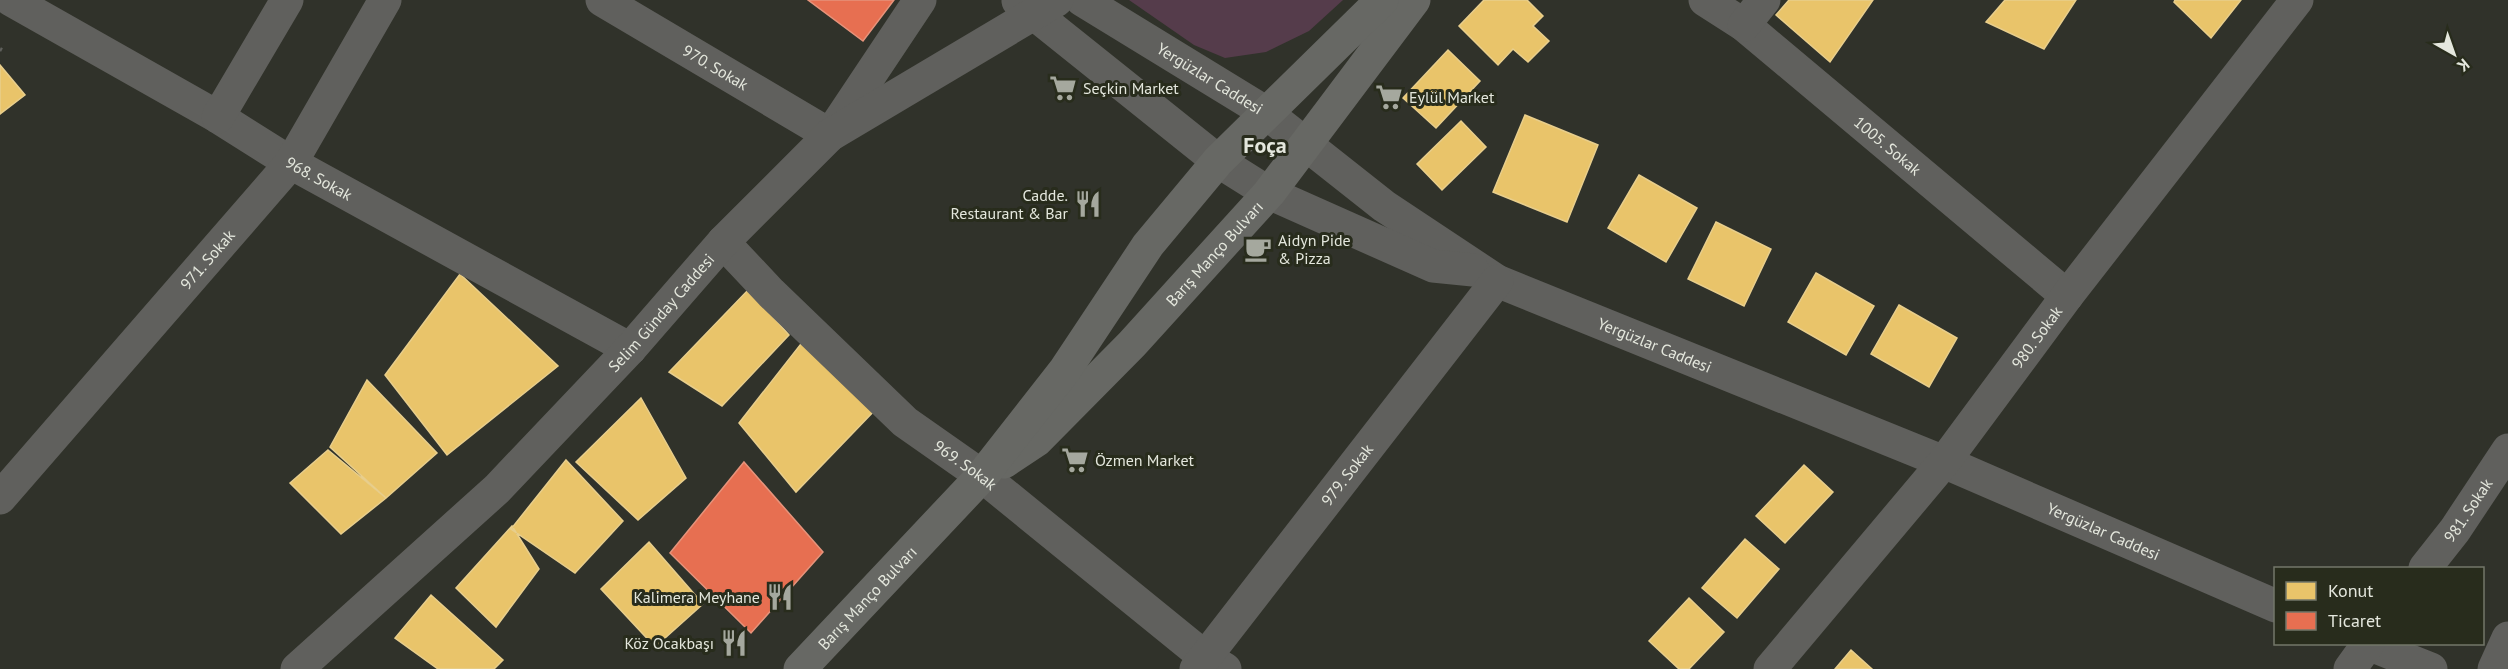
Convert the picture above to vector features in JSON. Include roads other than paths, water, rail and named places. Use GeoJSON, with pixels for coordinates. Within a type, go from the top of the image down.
{"type":"FeatureCollection","features":[{"type":"Feature","properties":{"kind":"main road","name":"Barış Manço Bulvarı"},"geometry":{"type":"LineString","coordinates":[[800,669],[982,476],[1065,370],[1148,245],[1218,161],[1265,112],[1382,0]]}},
{"type":"Feature","properties":{"kind":"main road","name":"Barış Manço Bulvarı"},"geometry":{"type":"LineString","coordinates":[[982,476],[1037,440],[1132,344],[1269,193],[1414,0]]}},
{"type":"Feature","properties":{"kind":"street","name":"968. Sokak"},"geometry":{"type":"LineString","coordinates":[[11,0],[218,117],[291,163],[630,349]]}},
{"type":"Feature","properties":{"kind":"street"},"geometry":{"type":"LineString","coordinates":[[218,117],[287,0]]}},
{"type":"Feature","properties":{"kind":"street","name":"971. Sokak"},"geometry":{"type":"LineString","coordinates":[[0,498],[291,163],[385,0]]}},
{"type":"Feature","properties":{"kind":"street","name":"970. Sokak"},"geometry":{"type":"LineString","coordinates":[[602,0],[830,135]]}},
{"type":"Feature","properties":{"kind":"street"},"geometry":{"type":"LineString","coordinates":[[830,135],[920,0]]}},
{"type":"Feature","properties":{"kind":"street","name":"Yergüzlar Caddesi"},"geometry":{"type":"LineString","coordinates":[[1082,0],[1265,112],[1384,206],[1489,276],[1944,462],[2274,605]]}},
{"type":"Feature","properties":{"kind":"street","name":"1005. Sokak"},"geometry":{"type":"LineString","coordinates":[[1705,0],[1744,26],[2067,296]]}},
{"type":"Feature","properties":{"kind":"street"},"geometry":{"type":"LineString","coordinates":[[1744,26],[1764,0]]}},
{"type":"Feature","properties":{"kind":"street","name":"980. Sokak"},"geometry":{"type":"LineString","coordinates":[[1770,669],[1944,462],[2067,296],[2297,0]]}},
{"type":"Feature","properties":{"kind":"street"},"geometry":{"type":"LineString","coordinates":[[1036,5],[1218,161],[1269,193],[1433,266],[1489,276]]}},
{"type":"Feature","properties":{"kind":"street","name":"Selim Günday Caddesi"},"geometry":{"type":"LineString","coordinates":[[297,669],[497,489],[630,349],[723,242],[830,135],[1036,5]]}},
{"type":"Feature","properties":{"kind":"street","name":"969. Sokak"},"geometry":{"type":"LineString","coordinates":[[723,242],[771,293],[905,422],[982,476],[1209,665]]}},
{"type":"Feature","properties":{"kind":"street","name":"979. Sokak"},"geometry":{"type":"LineString","coordinates":[[1209,665],[1489,276]]}},
{"type":"Feature","properties":{"kind":"street","name":"981. Sokak"},"geometry":{"type":"LineString","coordinates":[[2427,567],[2508,450]]}},
{"type":"Feature","properties":{"kind":"street"},"geometry":{"type":"LineString","coordinates":[[2494,669],[2508,638]]}},
{"type":"Feature","properties":{"kind":"street"},"geometry":{"type":"LineString","coordinates":[[2350,669],[2367,645]]}},
{"type":"Feature","properties":{"kind":"street"},"geometry":{"type":"LineString","coordinates":[[2371,645],[2431,669]]}},
{"type":"Feature","properties":{"kind":"place","name":"Seçkin Market"},"geometry":{"type":"Point","coordinates":[1063,88]}},
{"type":"Feature","properties":{"kind":"place","name":"Eylül Market"},"geometry":{"type":"Point","coordinates":[1389,97]}},
{"type":"Feature","properties":{"kind":"place","name":"Cadde. Restaurant & Bar"},"geometry":{"type":"Point","coordinates":[1088,204]}},
{"type":"Feature","properties":{"kind":"place","name":"Aidyn Pide & Pizza"},"geometry":{"type":"Point","coordinates":[1258,249]}},
{"type":"Feature","properties":{"kind":"place","name":"Özmen Market"},"geometry":{"type":"Point","coordinates":[1075,460]}},
{"type":"Feature","properties":{"kind":"place","name":"Kalimera Meyhane"},"geometry":{"type":"Point","coordinates":[780,597]}},
{"type":"Feature","properties":{"kind":"place","name":"Köz Ocakbaşı"},"geometry":{"type":"Point","coordinates":[734,643]}},
{"type":"Feature","properties":{"kind":"district","name":"Foça"},"geometry":{"type":"Point","coordinates":[1265,145]}}]}
